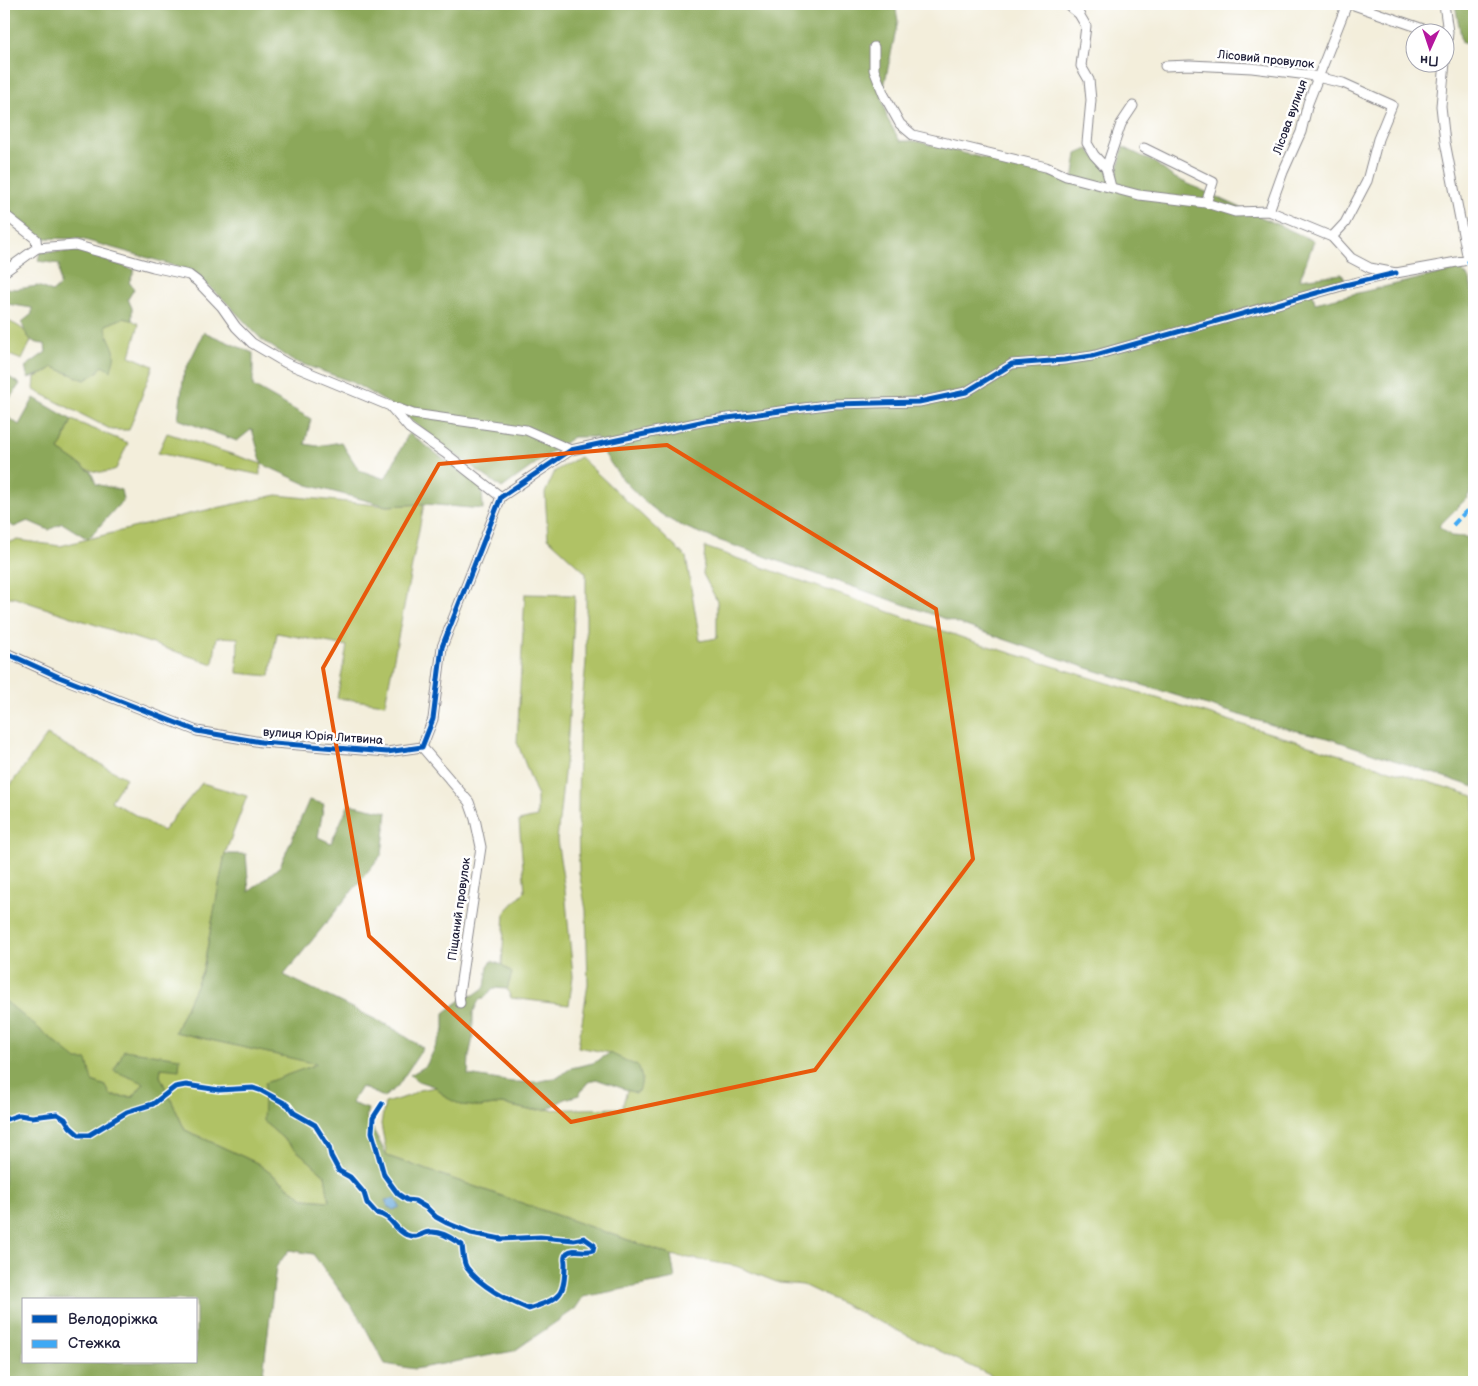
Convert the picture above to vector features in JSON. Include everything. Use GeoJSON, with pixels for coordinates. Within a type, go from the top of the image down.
{"type":"FeatureCollection","features":[{"type":"Feature","properties":{"kind":"street"},"geometry":{"type":"LineString","coordinates":[[1067,4],[1079,14],[1086,26],[1081,66],[1089,80],[1091,100],[1087,142],[1106,168],[1111,187]]}},
{"type":"Feature","properties":{"kind":"street","name":"Лісова вулиця"},"geometry":{"type":"LineString","coordinates":[[1268,211],[1301,132],[1308,103],[1347,4]]}},
{"type":"Feature","properties":{"kind":"street"},"geometry":{"type":"LineString","coordinates":[[1351,4],[1406,23]]}},
{"type":"Feature","properties":{"kind":"street"},"geometry":{"type":"LineString","coordinates":[[1444,4],[1447,22]]}},
{"type":"Feature","properties":{"kind":"street"},"geometry":{"type":"LineString","coordinates":[[874,47],[874,70],[884,95],[900,124],[913,135],[1046,167],[1066,176],[1139,195],[1206,203],[1235,212],[1268,211],[1332,237],[1351,258],[1370,268],[1396,273]]}},
{"type":"Feature","properties":{"kind":"street","name":"Лісовий провулок"},"geometry":{"type":"LineString","coordinates":[[1165,66],[1190,65],[1252,68],[1318,77],[1342,83],[1392,105],[1378,139],[1367,181],[1344,223],[1332,237]]}},
{"type":"Feature","properties":{"kind":"street"},"geometry":{"type":"LineString","coordinates":[[422,748],[432,719],[442,647],[501,497],[571,450],[705,421],[834,404],[919,402],[966,392],[1012,364],[1092,356],[1353,282],[1471,260],[1445,142],[1441,106],[1444,72]]}},
{"type":"Feature","properties":{"kind":"street"},"geometry":{"type":"LineString","coordinates":[[1106,168],[1121,124],[1133,106]]}},
{"type":"Feature","properties":{"kind":"street"},"geometry":{"type":"LineString","coordinates":[[1144,148],[1213,182],[1206,203]]}},
{"type":"Feature","properties":{"kind":"street"},"geometry":{"type":"LineString","coordinates":[[4,214],[36,239],[37,248]]}},
{"type":"Feature","properties":{"kind":"street"},"geometry":{"type":"LineString","coordinates":[[4,272],[37,248],[75,245],[189,275],[222,307],[236,327],[252,342],[286,363],[413,414],[526,430],[571,450]]}},
{"type":"Feature","properties":{"kind":"street"},"geometry":{"type":"LineString","coordinates":[[390,406],[409,428],[445,453],[501,497]]}},
{"type":"Feature","properties":{"kind":"street","name":"вулиця Юрія Литвина"},"geometry":{"type":"LineString","coordinates":[[4,652],[59,677],[197,731],[261,742],[387,752],[422,748]]}},
{"type":"Feature","properties":{"kind":"street","name":"Піщаний провулок"},"geometry":{"type":"LineString","coordinates":[[422,748],[468,802],[475,819],[481,847],[459,994],[460,1003]]}},
{"type":"Feature","properties":{"kind":"highlighted area"},"geometry":{"type":"Polygon","coordinates":[[[667,445],[936,609],[973,859],[815,1070],[571,1122],[369,936],[323,668],[439,464],[667,445]]]}},
{"type":"Feature","properties":{"kind":"green space"},"geometry":{"type":"Polygon","coordinates":[[[4,4],[895,4],[898,21],[882,96],[887,118],[900,141],[916,141],[1073,181],[1077,154],[1088,149],[1116,179],[1123,147],[1154,162],[1173,177],[1314,241],[1300,279],[1342,274],[1345,280],[1312,290],[1315,303],[1460,269],[1470,279],[1474,305],[1474,486],[1467,498],[1439,526],[1451,536],[1466,537],[1474,541],[1474,787],[1328,738],[1272,725],[1087,668],[715,539],[672,521],[649,505],[618,473],[596,437],[573,437],[502,488],[391,405],[352,382],[291,360],[261,339],[223,299],[192,272],[81,239],[40,238],[4,211],[4,4]]]}},
{"type":"Feature","properties":{"kind":"green space"},"geometry":{"type":"Polygon","coordinates":[[[1455,4],[1474,4],[1474,43],[1462,42],[1455,4]]]}},
{"type":"Feature","properties":{"kind":"green space"},"geometry":{"type":"Polygon","coordinates":[[[80,251],[135,270],[129,282],[134,289],[128,299],[132,308],[132,320],[123,318],[106,325],[114,352],[111,371],[102,366],[98,372],[85,380],[53,367],[45,373],[28,378],[25,367],[46,352],[45,344],[32,341],[23,327],[22,322],[32,314],[32,308],[7,304],[4,308],[4,283],[6,288],[16,289],[38,286],[52,292],[60,285],[59,264],[38,261],[40,252],[80,251]]]}},
{"type":"Feature","properties":{"kind":"green space"},"geometry":{"type":"Polygon","coordinates":[[[123,318],[139,324],[130,356],[153,366],[129,430],[112,430],[34,390],[35,377],[53,367],[85,380],[106,332],[106,325],[123,318]]]}},
{"type":"Feature","properties":{"kind":"green space"},"geometry":{"type":"Polygon","coordinates":[[[4,319],[23,330],[31,341],[22,360],[4,353],[4,319]]]}},
{"type":"Feature","properties":{"kind":"green space"},"geometry":{"type":"Polygon","coordinates":[[[204,332],[253,353],[253,386],[311,419],[305,444],[317,446],[341,442],[359,470],[385,479],[409,433],[482,488],[483,509],[424,504],[387,506],[308,485],[262,464],[252,429],[237,441],[178,419],[184,373],[204,332]]]}},
{"type":"Feature","properties":{"kind":"green space"},"geometry":{"type":"Polygon","coordinates":[[[4,374],[20,384],[4,406],[4,374]]]}},
{"type":"Feature","properties":{"kind":"green space"},"geometry":{"type":"Polygon","coordinates":[[[34,398],[72,420],[59,450],[91,472],[96,484],[121,490],[123,500],[88,539],[62,523],[49,530],[28,521],[14,527],[4,520],[4,414],[19,425],[34,398]]]}},
{"type":"Feature","properties":{"kind":"green space"},"geometry":{"type":"Polygon","coordinates":[[[72,420],[128,443],[116,469],[107,472],[92,471],[59,450],[72,420]]]}},
{"type":"Feature","properties":{"kind":"green space"},"geometry":{"type":"Polygon","coordinates":[[[167,433],[262,464],[260,475],[158,453],[167,433]]]}},
{"type":"Feature","properties":{"kind":"green space"},"geometry":{"type":"Polygon","coordinates":[[[580,457],[686,557],[700,641],[717,638],[717,601],[703,574],[705,547],[972,641],[1474,796],[1474,1376],[1471,1382],[1004,1382],[803,1285],[779,1283],[736,1266],[671,1255],[387,1156],[381,1124],[385,1103],[409,1096],[419,1090],[436,1087],[445,1097],[480,1107],[502,1104],[529,1110],[622,1108],[627,1090],[636,1093],[610,1053],[578,1047],[588,984],[586,910],[579,872],[578,811],[579,736],[586,662],[586,573],[548,538],[545,493],[555,471],[580,457]]]}},
{"type":"Feature","properties":{"kind":"green space"},"geometry":{"type":"Polygon","coordinates":[[[277,495],[387,506],[424,504],[385,704],[337,698],[347,646],[277,633],[270,676],[237,673],[238,638],[217,637],[213,664],[12,597],[4,597],[4,543],[18,540],[60,546],[193,513],[277,495]]]}},
{"type":"Feature","properties":{"kind":"green space"},"geometry":{"type":"Polygon","coordinates":[[[525,594],[575,595],[568,736],[557,840],[565,890],[573,976],[569,1005],[511,998],[507,989],[512,973],[502,965],[505,912],[525,891],[519,821],[537,817],[537,795],[517,742],[525,594]]]}},
{"type":"Feature","properties":{"kind":"green space"},"geometry":{"type":"Polygon","coordinates":[[[47,735],[126,778],[111,801],[163,831],[202,783],[247,796],[225,854],[203,970],[175,1032],[318,1064],[263,1121],[325,1175],[330,1201],[305,1199],[257,1163],[185,1130],[160,1076],[161,1068],[124,1050],[144,1083],[133,1097],[110,1096],[106,1086],[92,1081],[77,1061],[4,1000],[4,794],[47,735]]]}},
{"type":"Feature","properties":{"kind":"green space"},"geometry":{"type":"Polygon","coordinates":[[[309,800],[324,804],[318,837],[331,843],[349,804],[387,812],[382,854],[284,975],[391,1027],[423,1048],[397,1087],[384,1097],[361,1087],[351,1103],[368,1109],[366,1116],[387,1156],[671,1255],[675,1279],[583,1297],[575,1309],[514,1351],[415,1369],[385,1364],[360,1318],[313,1254],[289,1250],[276,1267],[262,1382],[4,1382],[4,1000],[77,1060],[87,1060],[92,1081],[106,1086],[111,1096],[133,1097],[144,1083],[114,1071],[124,1050],[180,1058],[179,1070],[161,1068],[160,1076],[185,1130],[257,1163],[305,1199],[329,1201],[325,1175],[263,1121],[265,1083],[317,1064],[175,1032],[203,970],[225,854],[246,854],[249,892],[280,866],[309,800]]]}},
{"type":"Feature","properties":{"kind":"green space"},"geometry":{"type":"Polygon","coordinates":[[[492,961],[502,965],[512,973],[507,989],[493,988],[485,997],[479,1000],[473,1013],[473,1038],[469,1056],[468,1075],[512,1082],[535,1082],[557,1078],[571,1068],[593,1063],[610,1053],[639,1067],[642,1079],[640,1089],[636,1093],[596,1079],[587,1083],[579,1095],[565,1099],[548,1109],[529,1110],[502,1104],[480,1107],[461,1105],[445,1097],[436,1087],[418,1081],[410,1075],[426,1066],[444,1030],[444,1013],[466,996],[474,995],[485,987],[488,966],[492,961]]]}},
{"type":"Feature","properties":{"kind":"water"},"geometry":{"type":"Polygon","coordinates":[[[395,1199],[400,1207],[393,1210],[385,1200],[395,1199]]]}},
{"type":"Feature","properties":{"kind":"marked path"},"geometry":{"type":"LineString","coordinates":[[1468,260],[1474,275]]}},
{"type":"Feature","properties":{"kind":"marked path"},"geometry":{"type":"LineString","coordinates":[[1453,525],[1474,503]]}},
{"type":"Feature","properties":{"kind":"cycle path"},"geometry":{"type":"LineString","coordinates":[[4,652],[59,677],[197,731],[261,742],[387,752],[422,747],[433,719],[442,647],[501,497],[571,450],[705,421],[834,404],[919,402],[966,392],[1012,364],[1092,356],[1345,285],[1396,273]]}},
{"type":"Feature","properties":{"kind":"cycle path"},"geometry":{"type":"LineString","coordinates":[[4,1120],[19,1115],[32,1117],[57,1114],[65,1119],[70,1127],[79,1135],[89,1135],[127,1112],[153,1104],[175,1087],[186,1085],[219,1090],[253,1088],[288,1105],[294,1113],[315,1125],[329,1147],[331,1156],[339,1171],[350,1177],[364,1193],[367,1203],[376,1213],[386,1217],[402,1232],[414,1236],[434,1232],[454,1240],[462,1245],[466,1266],[479,1281],[504,1297],[529,1309],[554,1299],[562,1290],[564,1284],[564,1258],[566,1254],[570,1251],[590,1251],[593,1250],[594,1245],[584,1238],[574,1240],[540,1237],[501,1239],[471,1233],[436,1217],[427,1208],[415,1201],[407,1200],[398,1194],[384,1175],[372,1132],[373,1118],[382,1104]]}}]}
